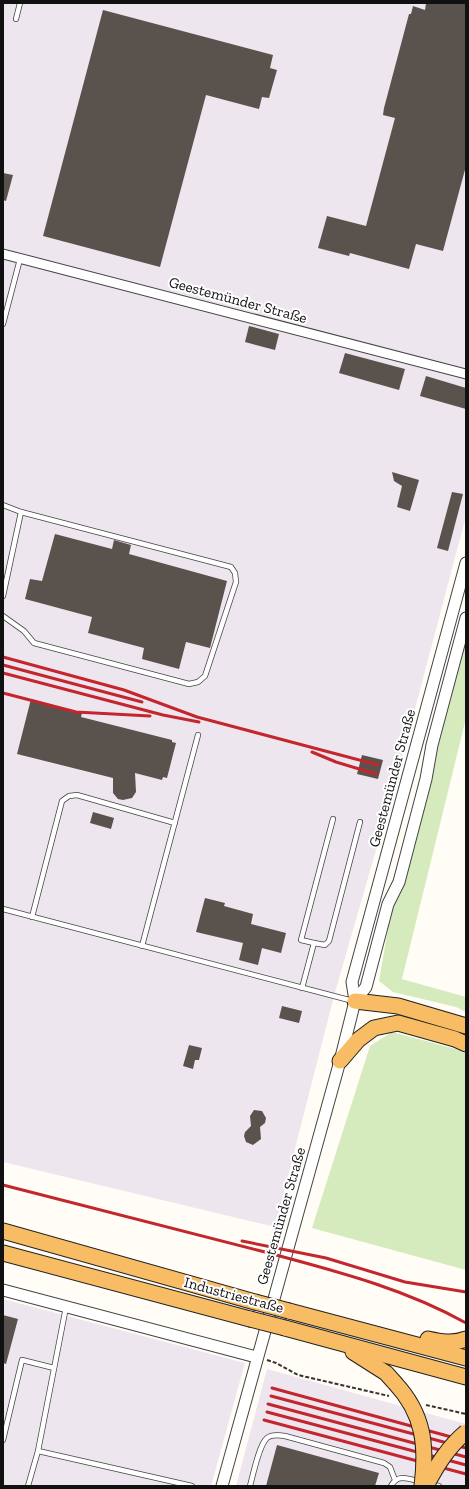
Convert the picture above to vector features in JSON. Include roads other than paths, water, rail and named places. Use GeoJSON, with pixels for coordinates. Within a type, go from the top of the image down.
{"type":"FeatureCollection","features":[{"type":"Feature","properties":{"kind":"highway"},"geometry":{"type":"LineString","coordinates":[[355,1001],[398,1023],[456,1039],[466,1044]]}},
{"type":"Feature","properties":{"kind":"highway"},"geometry":{"type":"LineString","coordinates":[[355,1001],[398,1006],[466,1026]]}},
{"type":"Feature","properties":{"kind":"highway"},"geometry":{"type":"LineString","coordinates":[[340,1061],[358,1040],[374,1028],[398,1023]]}},
{"type":"Feature","properties":{"kind":"highway","name":"Industriestraße"},"geometry":{"type":"LineString","coordinates":[[3,1231],[255,1302],[466,1358]]}},
{"type":"Feature","properties":{"kind":"highway","name":"Industriestraße"},"geometry":{"type":"LineString","coordinates":[[3,1253],[466,1377]]}},
{"type":"Feature","properties":{"kind":"highway"},"geometry":{"type":"LineString","coordinates":[[349,1326],[446,1343],[462,1340]]}},
{"type":"Feature","properties":{"kind":"highway"},"geometry":{"type":"LineString","coordinates":[[334,1341],[380,1368],[392,1390],[404,1393],[420,1425],[424,1443],[425,1462],[422,1486]]}},
{"type":"Feature","properties":{"kind":"highway"},"geometry":{"type":"LineString","coordinates":[[426,1486],[442,1456],[453,1443],[466,1432]]}},
{"type":"Feature","properties":{"kind":"street","name":"Geestemünder Straße"},"geometry":{"type":"LineString","coordinates":[[3,254],[466,374]]}},
{"type":"Feature","properties":{"kind":"street","name":"Geestemünder Straße"},"geometry":{"type":"LineString","coordinates":[[222,1486],[256,1357],[340,1061],[355,1001],[352,982],[466,563]]}},
{"type":"Feature","properties":{"kind":"street","name":"Geestemünder Straße"},"geometry":{"type":"LineString","coordinates":[[355,1001],[366,987],[388,904],[399,882],[426,779],[432,745],[466,618]]}},
{"type":"Feature","properties":{"kind":"street"},"geometry":{"type":"LineString","coordinates":[[3,1290],[256,1357]]}},
{"type":"Feature","properties":{"kind":"lane"},"geometry":{"type":"LineString","coordinates":[[16,19],[20,3]]}},
{"type":"Feature","properties":{"kind":"lane"},"geometry":{"type":"LineString","coordinates":[[3,324],[20,259]]}},
{"type":"Feature","properties":{"kind":"lane"},"geometry":{"type":"LineString","coordinates":[[3,505],[21,512],[231,567],[235,573],[236,582],[205,676],[198,682],[189,684],[34,643],[24,631],[3,616]]}},
{"type":"Feature","properties":{"kind":"lane"},"geometry":{"type":"LineString","coordinates":[[3,596],[21,512]]}},
{"type":"Feature","properties":{"kind":"lane"},"geometry":{"type":"LineString","coordinates":[[142,946],[198,735]]}},
{"type":"Feature","properties":{"kind":"lane"},"geometry":{"type":"LineString","coordinates":[[32,917],[62,801],[69,796],[77,795],[175,823]]}},
{"type":"Feature","properties":{"kind":"lane"},"geometry":{"type":"LineString","coordinates":[[333,819],[301,940],[325,945],[329,941],[360,822]]}},
{"type":"Feature","properties":{"kind":"lane"},"geometry":{"type":"LineString","coordinates":[[3,909],[355,1001]]}},
{"type":"Feature","properties":{"kind":"lane"},"geometry":{"type":"LineString","coordinates":[[302,988],[314,943]]}},
{"type":"Feature","properties":{"kind":"lane"},"geometry":{"type":"LineString","coordinates":[[28,1486],[38,1451],[66,1307]]}},
{"type":"Feature","properties":{"kind":"lane"},"geometry":{"type":"LineString","coordinates":[[3,1440],[22,1360],[54,1368]]}},
{"type":"Feature","properties":{"kind":"lane"},"geometry":{"type":"LineString","coordinates":[[250,1486],[262,1446],[267,1438],[275,1435],[285,1436],[384,1463],[390,1467],[395,1480]]}},
{"type":"Feature","properties":{"kind":"lane"},"geometry":{"type":"LineString","coordinates":[[38,1451],[192,1486]]}},
{"type":"Feature","properties":{"kind":"lane"},"geometry":{"type":"LineString","coordinates":[[391,1486],[395,1480],[400,1477],[439,1486]]}},
{"type":"Feature","properties":{"kind":"railway"},"geometry":{"type":"LineString","coordinates":[[3,657],[124,690],[197,717],[378,765]]}},
{"type":"Feature","properties":{"kind":"railway"},"geometry":{"type":"LineString","coordinates":[[3,665],[142,702]]}},
{"type":"Feature","properties":{"kind":"railway"},"geometry":{"type":"LineString","coordinates":[[3,673],[163,715],[199,722]]}},
{"type":"Feature","properties":{"kind":"railway"},"geometry":{"type":"LineString","coordinates":[[3,693],[76,712],[150,716]]}},
{"type":"Feature","properties":{"kind":"railway"},"geometry":{"type":"LineString","coordinates":[[312,752],[336,762],[376,774]]}},
{"type":"Feature","properties":{"kind":"railway"},"geometry":{"type":"LineString","coordinates":[[3,1185],[261,1251],[340,1273],[417,1299],[466,1323]]}},
{"type":"Feature","properties":{"kind":"railway"},"geometry":{"type":"LineString","coordinates":[[242,1241],[326,1258],[405,1282],[466,1292]]}},
{"type":"Feature","properties":{"kind":"railway"},"geometry":{"type":"LineString","coordinates":[[272,1388],[466,1441]]}},
{"type":"Feature","properties":{"kind":"railway"},"geometry":{"type":"LineString","coordinates":[[271,1396],[466,1448]]}},
{"type":"Feature","properties":{"kind":"railway"},"geometry":{"type":"LineString","coordinates":[[268,1404],[466,1457]]}},
{"type":"Feature","properties":{"kind":"railway"},"geometry":{"type":"LineString","coordinates":[[267,1412],[466,1465]]}},
{"type":"Feature","properties":{"kind":"railway"},"geometry":{"type":"LineString","coordinates":[[264,1420],[466,1474]]}}]}
